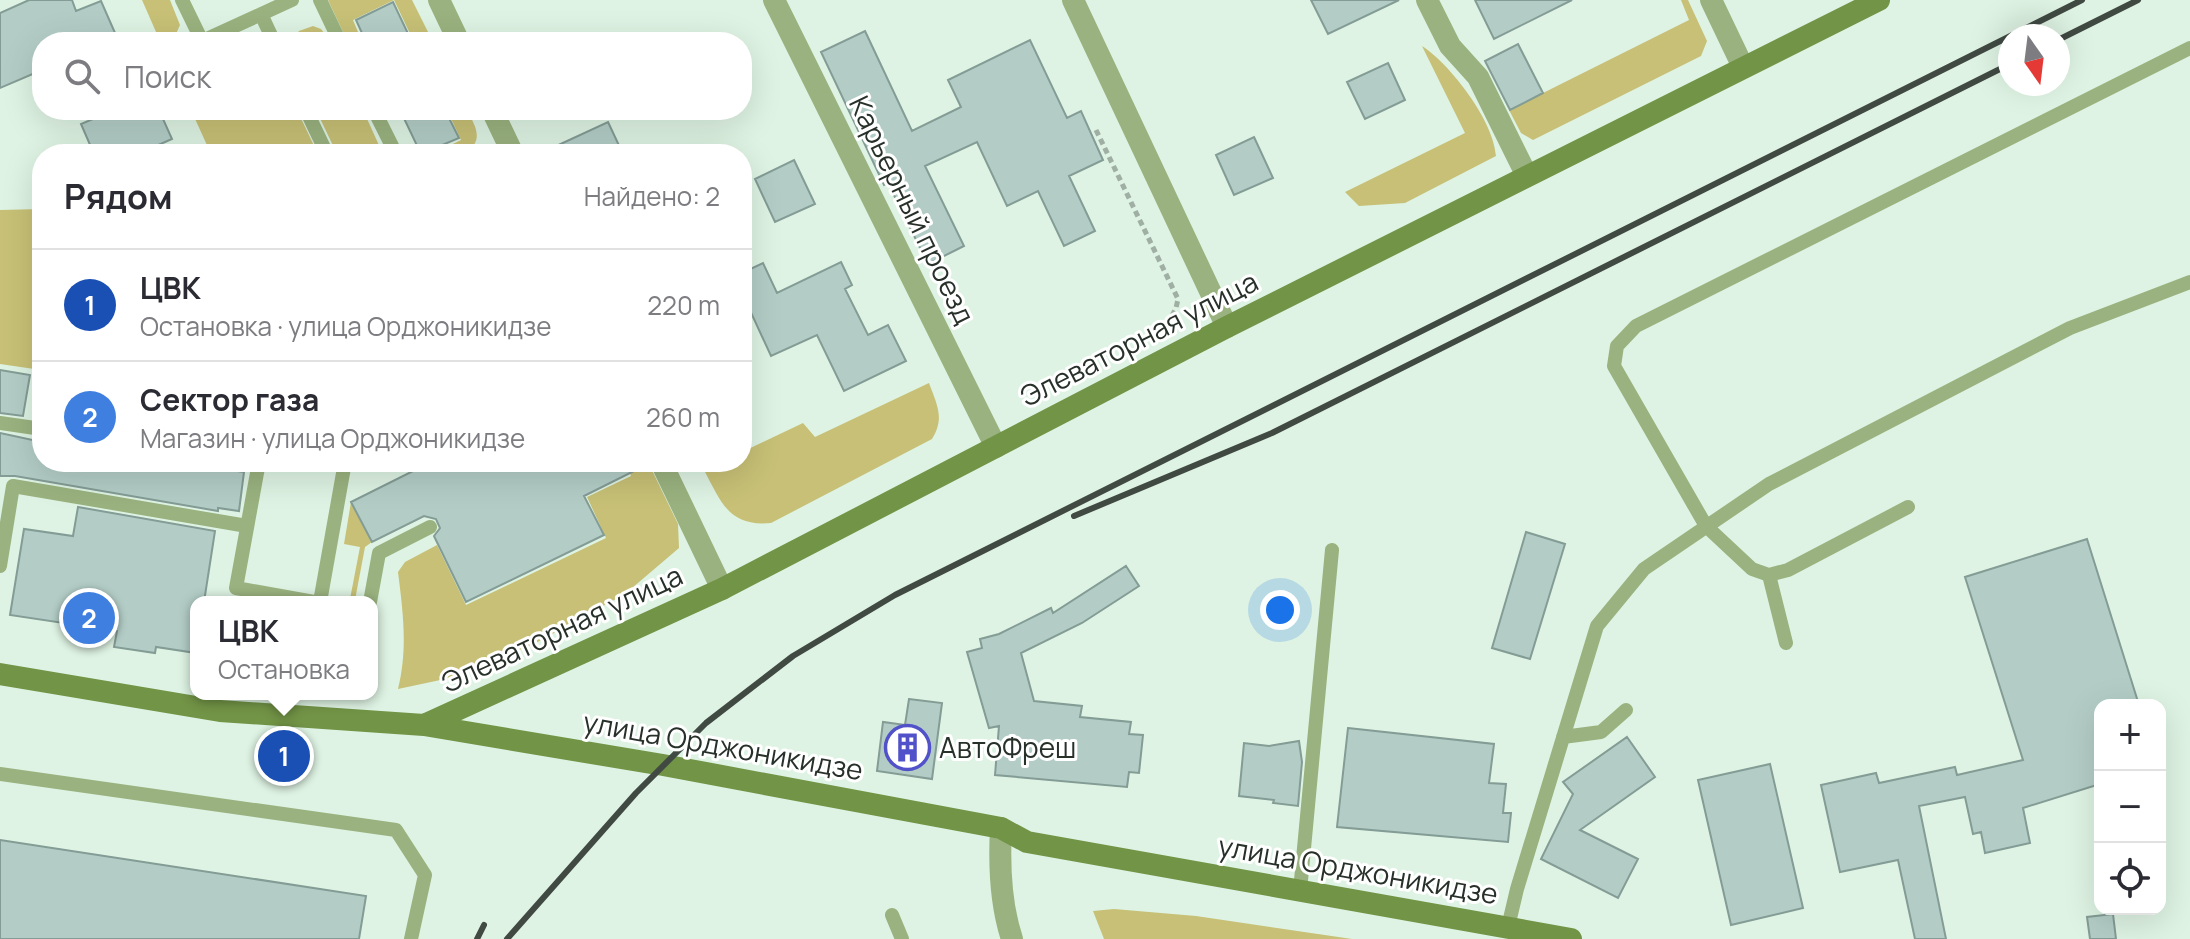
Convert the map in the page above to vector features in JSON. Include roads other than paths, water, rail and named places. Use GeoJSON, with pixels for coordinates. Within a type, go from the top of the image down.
{"type":"FeatureCollection","features":[{"type":"Feature","properties":{"kind":"main road","name":"Элеваторная улица"},"geometry":{"type":"LineString","coordinates":[[424,725],[722,589],[1227,327],[1879,0]]}},
{"type":"Feature","properties":{"kind":"main road","name":"улица Орджоникидзе"},"geometry":{"type":"LineString","coordinates":[[0,674],[190,698]]}},
{"type":"Feature","properties":{"kind":"main road","name":"улица Орджоникидзе"},"geometry":{"type":"LineString","coordinates":[[221,702],[424,725],[678,767],[1001,828],[1027,842],[1571,939]]}},
{"type":"Feature","properties":{"kind":"street"},"geometry":{"type":"LineString","coordinates":[[439,0],[454,32]]}},
{"type":"Feature","properties":{"kind":"street","name":"Карьерный проезд"},"geometry":{"type":"LineString","coordinates":[[774,0],[996,447]]}},
{"type":"Feature","properties":{"kind":"street"},"geometry":{"type":"LineString","coordinates":[[1073,0],[1227,327]]}},
{"type":"Feature","properties":{"kind":"street"},"geometry":{"type":"LineString","coordinates":[[1427,0],[1450,46],[1478,77],[1527,176]]}},
{"type":"Feature","properties":{"kind":"street"},"geometry":{"type":"LineString","coordinates":[[1711,0],[1743,67]]}},
{"type":"Feature","properties":{"kind":"street"},"geometry":{"type":"LineString","coordinates":[[497,120],[508,144]]}},
{"type":"Feature","properties":{"kind":"street"},"geometry":{"type":"LineString","coordinates":[[666,472],[722,589]]}},
{"type":"Feature","properties":{"kind":"street"},"geometry":{"type":"LineString","coordinates":[[1001,828],[999,859],[1002,897],[1012,939]]}},
{"type":"Feature","properties":{"kind":"lane"},"geometry":{"type":"LineString","coordinates":[[182,0],[196,32]]}},
{"type":"Feature","properties":{"kind":"lane"},"geometry":{"type":"LineString","coordinates":[[222,32],[292,0]]}},
{"type":"Feature","properties":{"kind":"lane"},"geometry":{"type":"LineString","coordinates":[[320,0],[335,32]]}},
{"type":"Feature","properties":{"kind":"lane"},"geometry":{"type":"LineString","coordinates":[[261,14],[269,32]]}},
{"type":"Feature","properties":{"kind":"lane"},"geometry":{"type":"LineString","coordinates":[[1908,507],[1788,570],[1769,575],[1752,569],[1706,526],[1614,366],[1617,346],[1636,326],[2190,48]]}},
{"type":"Feature","properties":{"kind":"lane"},"geometry":{"type":"LineString","coordinates":[[311,120],[322,144]]}},
{"type":"Feature","properties":{"kind":"lane"},"geometry":{"type":"LineString","coordinates":[[379,120],[391,144]]}},
{"type":"Feature","properties":{"kind":"lane"},"geometry":{"type":"LineString","coordinates":[[1508,927],[1597,626],[1644,569],[1769,484],[2070,328],[2190,282]]}},
{"type":"Feature","properties":{"kind":"lane"},"geometry":{"type":"LineString","coordinates":[[0,423],[32,428]]}},
{"type":"Feature","properties":{"kind":"lane"},"geometry":{"type":"LineString","coordinates":[[235,595],[257,472]]}},
{"type":"Feature","properties":{"kind":"lane"},"geometry":{"type":"LineString","coordinates":[[321,596],[343,472]]}},
{"type":"Feature","properties":{"kind":"lane"},"geometry":{"type":"LineString","coordinates":[[0,566],[13,486],[247,526]]}},
{"type":"Feature","properties":{"kind":"lane"},"geometry":{"type":"LineString","coordinates":[[371,596],[379,553],[430,527]]}},
{"type":"Feature","properties":{"kind":"lane"},"geometry":{"type":"LineString","coordinates":[[1300,891],[1332,550]]}},
{"type":"Feature","properties":{"kind":"lane"},"geometry":{"type":"LineString","coordinates":[[1769,575],[1786,643]]}},
{"type":"Feature","properties":{"kind":"lane"},"geometry":{"type":"LineString","coordinates":[[1563,737],[1601,732],[1626,710]]}},
{"type":"Feature","properties":{"kind":"lane"},"geometry":{"type":"LineString","coordinates":[[0,774],[396,830],[425,875],[411,939]]}},
{"type":"Feature","properties":{"kind":"lane"},"geometry":{"type":"LineString","coordinates":[[892,915],[902,939]]}},
{"type":"Feature","properties":{"kind":"railway"},"geometry":{"type":"LineString","coordinates":[[507,939],[636,793],[706,723],[793,656],[895,595],[2082,0]]}},
{"type":"Feature","properties":{"kind":"railway"},"geometry":{"type":"LineString","coordinates":[[2070,34],[2138,0]]}},
{"type":"Feature","properties":{"kind":"railway"},"geometry":{"type":"LineString","coordinates":[[1074,516],[1272,433],[1998,70]]}},
{"type":"Feature","properties":{"kind":"railway"},"geometry":{"type":"LineString","coordinates":[[477,939],[484,925]]}},
{"type":"Feature","properties":{"kind":"place","name":"Сектор газа"},"geometry":{"type":"Point","coordinates":[89,618]}},
{"type":"Feature","properties":{"kind":"place","name":"АвтоФреш"},"geometry":{"type":"Point","coordinates":[908,748]}},
{"type":"Feature","properties":{"kind":"place","name":"ЦВК"},"geometry":{"type":"Point","coordinates":[284,756]}}]}
